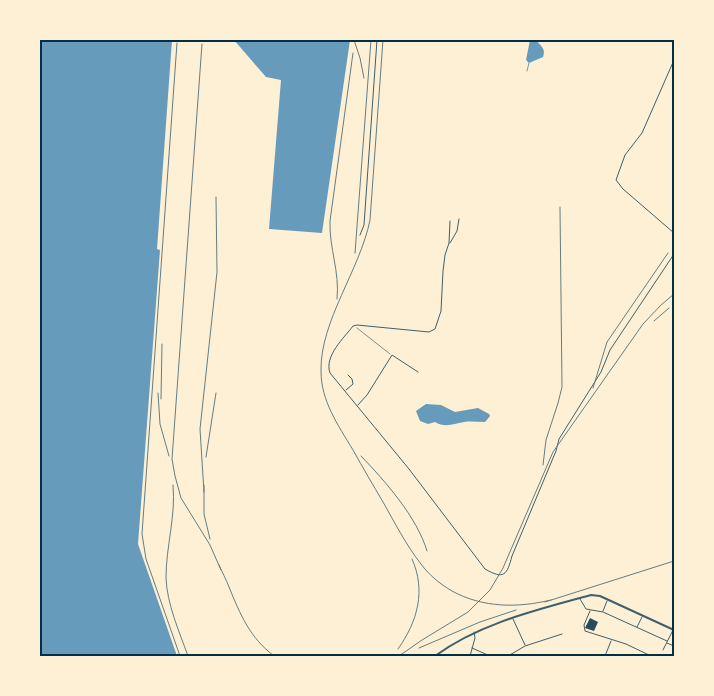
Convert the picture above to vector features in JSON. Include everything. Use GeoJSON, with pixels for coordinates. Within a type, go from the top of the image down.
{"type":"FeatureCollection","features":[{"type":"Feature","properties":{"kind":"street"},"geometry":{"type":"LineString","coordinates":[[360,235],[364,225],[377,40]]}},
{"type":"Feature","properties":{"kind":"street"},"geometry":{"type":"LineString","coordinates":[[674,60],[642,133],[625,155],[616,180],[623,189],[674,233]]}},
{"type":"Feature","properties":{"kind":"street"},"geometry":{"type":"LineString","coordinates":[[460,219],[457,231],[449,243],[445,255],[438,322],[435,329],[428,332],[353,326],[328,363],[330,373],[409,469],[485,569],[500,575],[508,571],[512,556],[556,451],[559,438],[601,372],[610,350],[674,254]]}},
{"type":"Feature","properties":{"kind":"street"},"geometry":{"type":"LineString","coordinates":[[449,243],[450,221]]}},
{"type":"Feature","properties":{"kind":"street"},"geometry":{"type":"LineString","coordinates":[[357,406],[392,355],[418,372]]}},
{"type":"Feature","properties":{"kind":"street"},"geometry":{"type":"LineString","coordinates":[[345,391],[353,384],[352,379],[348,375]]}},
{"type":"Feature","properties":{"kind":"street"},"geometry":{"type":"LineString","coordinates":[[435,656],[474,632],[579,598],[597,595],[674,630],[663,650]]}},
{"type":"Feature","properties":{"kind":"street"},"geometry":{"type":"LineString","coordinates":[[579,598],[584,607],[590,611],[602,612],[674,646]]}},
{"type":"Feature","properties":{"kind":"street"},"geometry":{"type":"LineString","coordinates":[[602,612],[608,599]]}},
{"type":"Feature","properties":{"kind":"street"},"geometry":{"type":"LineString","coordinates":[[590,611],[584,629],[626,644],[652,656]]}},
{"type":"Feature","properties":{"kind":"street"},"geometry":{"type":"LineString","coordinates":[[637,628],[643,615]]}},
{"type":"Feature","properties":{"kind":"street"},"geometry":{"type":"LineString","coordinates":[[513,618],[525,646]]}},
{"type":"Feature","properties":{"kind":"street"},"geometry":{"type":"LineString","coordinates":[[629,629],[631,625]]}},
{"type":"Feature","properties":{"kind":"street"},"geometry":{"type":"LineString","coordinates":[[470,656],[475,638],[474,632]]}},
{"type":"Feature","properties":{"kind":"street"},"geometry":{"type":"LineString","coordinates":[[508,656],[525,646],[562,634]]}},
{"type":"Feature","properties":{"kind":"street"},"geometry":{"type":"LineString","coordinates":[[605,656],[612,640]]}},
{"type":"Feature","properties":{"kind":"street"},"geometry":{"type":"LineString","coordinates":[[472,648],[490,656]]}},
{"type":"Feature","properties":{"kind":"path"},"geometry":{"type":"LineString","coordinates":[[353,326],[392,355]]}},
{"type":"Feature","properties":{"kind":"water"},"geometry":{"type":"Polygon","coordinates":[[[40,40],[172,40],[157,249],[160,250],[138,544],[177,656],[40,656],[40,40]]]}},
{"type":"Feature","properties":{"kind":"water"},"geometry":{"type":"Polygon","coordinates":[[[234,40],[350,40],[322,233],[269,229],[281,80],[266,77],[234,40]]]}},
{"type":"Feature","properties":{"kind":"water"},"geometry":{"type":"Polygon","coordinates":[[[530,40],[536,40],[544,52],[543,57],[529,63],[526,60],[530,40]]]}},
{"type":"Feature","properties":{"kind":"water"},"geometry":{"type":"Polygon","coordinates":[[[426,404],[441,405],[455,412],[478,408],[490,416],[485,422],[446,425],[435,422],[428,424],[420,421],[416,411],[426,404]]]}},
{"type":"Feature","properties":{"kind":"building"},"geometry":{"type":"Polygon","coordinates":[[[590,618],[598,622],[594,631],[585,628],[590,618]]]}},
{"type":"Feature","properties":{"kind":"waterway"},"geometry":{"type":"LineString","coordinates":[[527,71],[529,63]]}},
{"type":"Feature","properties":{"kind":"railway"},"geometry":{"type":"LineString","coordinates":[[354,40],[364,78]]}},
{"type":"Feature","properties":{"kind":"railway"},"geometry":{"type":"LineString","coordinates":[[355,253],[371,40]]}},
{"type":"Feature","properties":{"kind":"railway"},"geometry":{"type":"LineString","coordinates":[[383,40],[370,220],[358,258],[333,314],[322,352],[322,382],[327,403],[336,422],[401,534],[431,576],[452,591],[476,601],[513,605],[551,600]]}},
{"type":"Feature","properties":{"kind":"railway"},"geometry":{"type":"LineString","coordinates":[[177,43],[142,534],[146,559],[180,656]]}},
{"type":"Feature","properties":{"kind":"railway"},"geometry":{"type":"LineString","coordinates":[[202,44],[172,459],[181,498],[210,545],[221,570]]}},
{"type":"Feature","properties":{"kind":"railway"},"geometry":{"type":"LineString","coordinates":[[337,299],[338,289],[330,221],[353,53]]}},
{"type":"Feature","properties":{"kind":"railway"},"geometry":{"type":"LineString","coordinates":[[204,492],[200,429],[217,272],[216,197]]}},
{"type":"Feature","properties":{"kind":"railway"},"geometry":{"type":"LineString","coordinates":[[543,465],[546,440],[562,387],[560,207]]}},
{"type":"Feature","properties":{"kind":"railway"},"geometry":{"type":"LineString","coordinates":[[593,388],[607,342],[668,253]]}},
{"type":"Feature","properties":{"kind":"railway"},"geometry":{"type":"LineString","coordinates":[[399,656],[468,612],[490,590],[503,568],[553,452],[643,324],[674,294]]}},
{"type":"Feature","properties":{"kind":"railway"},"geometry":{"type":"LineString","coordinates":[[654,321],[669,308]]}},
{"type":"Feature","properties":{"kind":"railway"},"geometry":{"type":"LineString","coordinates":[[161,399],[162,344]]}},
{"type":"Feature","properties":{"kind":"railway"},"geometry":{"type":"LineString","coordinates":[[158,393],[160,424],[169,456]]}},
{"type":"Feature","properties":{"kind":"railway"},"geometry":{"type":"LineString","coordinates":[[206,457],[216,393]]}},
{"type":"Feature","properties":{"kind":"railway"},"geometry":{"type":"LineString","coordinates":[[361,456],[399,500],[416,525],[427,551]]}},
{"type":"Feature","properties":{"kind":"railway"},"geometry":{"type":"LineString","coordinates":[[173,485],[174,497],[166,578],[171,608],[188,656]]}},
{"type":"Feature","properties":{"kind":"railway"},"geometry":{"type":"LineString","coordinates":[[204,485],[204,514],[210,539]]}},
{"type":"Feature","properties":{"kind":"railway"},"geometry":{"type":"LineString","coordinates":[[398,649],[411,627],[418,605],[419,582],[412,559]]}},
{"type":"Feature","properties":{"kind":"railway"},"geometry":{"type":"LineString","coordinates":[[545,602],[674,561]]}},
{"type":"Feature","properties":{"kind":"railway"},"geometry":{"type":"LineString","coordinates":[[219,565],[247,625],[258,641],[274,656]]}},
{"type":"Feature","properties":{"kind":"railway"},"geometry":{"type":"LineString","coordinates":[[419,648],[480,622],[516,610]]}}]}
